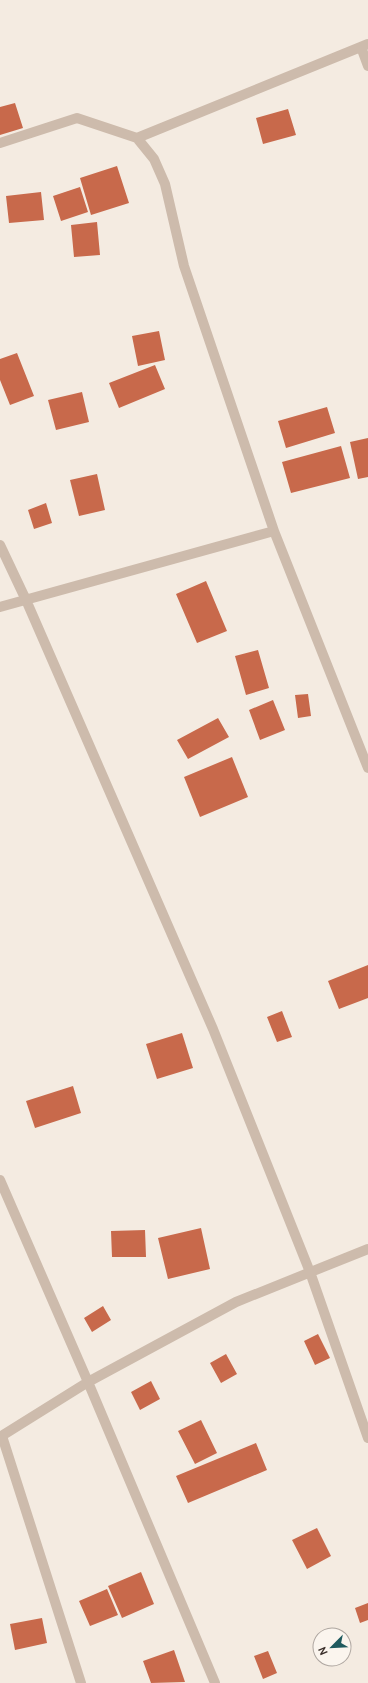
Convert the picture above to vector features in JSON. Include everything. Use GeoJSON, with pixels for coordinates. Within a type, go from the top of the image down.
{"type":"FeatureCollection","features":[{"type":"Feature","properties":{"kind":"street"},"geometry":{"type":"LineString","coordinates":[[137,138],[364,46],[368,66]]}},
{"type":"Feature","properties":{"kind":"street"},"geometry":{"type":"LineString","coordinates":[[0,143],[77,118],[137,138],[154,159],[165,184],[184,266],[274,531],[368,768]]}},
{"type":"Feature","properties":{"kind":"street"},"geometry":{"type":"LineString","coordinates":[[0,607],[274,531]]}},
{"type":"Feature","properties":{"kind":"street"},"geometry":{"type":"LineString","coordinates":[[0,545],[26,600],[213,1029],[310,1272],[368,1438]]}},
{"type":"Feature","properties":{"kind":"street"},"geometry":{"type":"LineString","coordinates":[[0,1180],[88,1382],[215,1683]]}},
{"type":"Feature","properties":{"kind":"street"},"geometry":{"type":"LineString","coordinates":[[81,1683],[1,1437],[88,1382],[236,1302],[368,1249]]}},
{"type":"Feature","properties":{"kind":"building"},"geometry":{"type":"Polygon","coordinates":[[[15,103],[23,128],[0,135],[0,107],[15,103]]]}},
{"type":"Feature","properties":{"kind":"building"},"geometry":{"type":"Polygon","coordinates":[[[288,109],[296,135],[263,144],[256,118],[288,109]]]}},
{"type":"Feature","properties":{"kind":"building"},"geometry":{"type":"Polygon","coordinates":[[[117,166],[129,203],[91,215],[80,178],[117,166]]]}},
{"type":"Feature","properties":{"kind":"building"},"geometry":{"type":"Polygon","coordinates":[[[80,187],[88,212],[61,221],[53,196],[80,187]]]}},
{"type":"Feature","properties":{"kind":"building"},"geometry":{"type":"Polygon","coordinates":[[[41,192],[44,220],[9,223],[6,196],[41,192]]]}},
{"type":"Feature","properties":{"kind":"building"},"geometry":{"type":"Polygon","coordinates":[[[97,222],[100,255],[74,257],[71,225],[97,222]]]}},
{"type":"Feature","properties":{"kind":"building"},"geometry":{"type":"Polygon","coordinates":[[[159,331],[165,360],[138,366],[132,336],[159,331]]]}},
{"type":"Feature","properties":{"kind":"building"},"geometry":{"type":"Polygon","coordinates":[[[17,353],[34,396],[10,405],[0,380],[0,359],[17,353]]]}},
{"type":"Feature","properties":{"kind":"building"},"geometry":{"type":"Polygon","coordinates":[[[155,365],[165,389],[119,408],[109,383],[155,365]]]}},
{"type":"Feature","properties":{"kind":"building"},"geometry":{"type":"Polygon","coordinates":[[[82,392],[89,422],[56,430],[48,400],[82,392]]]}},
{"type":"Feature","properties":{"kind":"building"},"geometry":{"type":"Polygon","coordinates":[[[327,407],[335,433],[286,448],[278,421],[327,407]]]}},
{"type":"Feature","properties":{"kind":"building"},"geometry":{"type":"Polygon","coordinates":[[[368,438],[368,477],[358,479],[350,442],[368,438]]]}},
{"type":"Feature","properties":{"kind":"building"},"geometry":{"type":"Polygon","coordinates":[[[341,446],[350,478],[291,493],[282,462],[341,446]]]}},
{"type":"Feature","properties":{"kind":"building"},"geometry":{"type":"Polygon","coordinates":[[[97,474],[105,510],[79,516],[70,480],[97,474]]]}},
{"type":"Feature","properties":{"kind":"building"},"geometry":{"type":"Polygon","coordinates":[[[46,503],[52,523],[34,529],[28,510],[46,503]]]}},
{"type":"Feature","properties":{"kind":"building"},"geometry":{"type":"Polygon","coordinates":[[[206,581],[227,631],[197,643],[176,594],[206,581]]]}},
{"type":"Feature","properties":{"kind":"building"},"geometry":{"type":"Polygon","coordinates":[[[258,650],[269,688],[246,695],[235,656],[258,650]]]}},
{"type":"Feature","properties":{"kind":"building"},"geometry":{"type":"Polygon","coordinates":[[[308,694],[311,716],[298,718],[295,695],[308,694]]]}},
{"type":"Feature","properties":{"kind":"building"},"geometry":{"type":"Polygon","coordinates":[[[273,700],[285,730],[260,740],[249,710],[273,700]]]}},
{"type":"Feature","properties":{"kind":"building"},"geometry":{"type":"Polygon","coordinates":[[[218,718],[229,737],[188,759],[177,740],[218,718]]]}},
{"type":"Feature","properties":{"kind":"building"},"geometry":{"type":"Polygon","coordinates":[[[232,757],[248,797],[200,817],[184,777],[232,757]]]}},
{"type":"Feature","properties":{"kind":"building"},"geometry":{"type":"Polygon","coordinates":[[[368,965],[368,998],[339,1009],[328,981],[368,965]]]}},
{"type":"Feature","properties":{"kind":"building"},"geometry":{"type":"Polygon","coordinates":[[[282,1011],[292,1037],[277,1042],[267,1017],[282,1011]]]}},
{"type":"Feature","properties":{"kind":"building"},"geometry":{"type":"Polygon","coordinates":[[[182,1033],[193,1068],[157,1079],[146,1044],[182,1033]]]}},
{"type":"Feature","properties":{"kind":"building"},"geometry":{"type":"Polygon","coordinates":[[[73,1086],[81,1113],[35,1128],[26,1101],[73,1086]]]}},
{"type":"Feature","properties":{"kind":"building"},"geometry":{"type":"Polygon","coordinates":[[[201,1228],[210,1269],[168,1279],[158,1238],[201,1228]]]}},
{"type":"Feature","properties":{"kind":"building"},"geometry":{"type":"Polygon","coordinates":[[[145,1230],[146,1257],[112,1257],[111,1231],[145,1230]]]}},
{"type":"Feature","properties":{"kind":"building"},"geometry":{"type":"Polygon","coordinates":[[[103,1306],[111,1320],[92,1332],[84,1318],[103,1306]]]}},
{"type":"Feature","properties":{"kind":"building"},"geometry":{"type":"Polygon","coordinates":[[[318,1334],[330,1358],[315,1365],[304,1341],[318,1334]]]}},
{"type":"Feature","properties":{"kind":"building"},"geometry":{"type":"Polygon","coordinates":[[[226,1354],[237,1374],[221,1383],[210,1363],[226,1354]]]}},
{"type":"Feature","properties":{"kind":"building"},"geometry":{"type":"Polygon","coordinates":[[[151,1381],[160,1399],[140,1410],[131,1392],[151,1381]]]}},
{"type":"Feature","properties":{"kind":"building"},"geometry":{"type":"Polygon","coordinates":[[[201,1420],[217,1453],[195,1464],[178,1431],[201,1420]]]}},
{"type":"Feature","properties":{"kind":"building"},"geometry":{"type":"Polygon","coordinates":[[[256,1443],[267,1470],[188,1503],[176,1476],[256,1443]]]}},
{"type":"Feature","properties":{"kind":"building"},"geometry":{"type":"Polygon","coordinates":[[[317,1528],[331,1556],[307,1569],[292,1540],[317,1528]]]}},
{"type":"Feature","properties":{"kind":"building"},"geometry":{"type":"Polygon","coordinates":[[[141,1572],[154,1604],[122,1618],[108,1586],[141,1572]]]}},
{"type":"Feature","properties":{"kind":"building"},"geometry":{"type":"Polygon","coordinates":[[[107,1589],[118,1615],[90,1626],[79,1601],[107,1589]]]}},
{"type":"Feature","properties":{"kind":"building"},"geometry":{"type":"Polygon","coordinates":[[[368,1603],[368,1620],[360,1623],[355,1608],[368,1603]]]}},
{"type":"Feature","properties":{"kind":"building"},"geometry":{"type":"Polygon","coordinates":[[[42,1618],[47,1643],[15,1650],[10,1624],[42,1618]]]}},
{"type":"Feature","properties":{"kind":"building"},"geometry":{"type":"Polygon","coordinates":[[[174,1650],[185,1682],[151,1683],[143,1661],[174,1650]]]}},
{"type":"Feature","properties":{"kind":"building"},"geometry":{"type":"Polygon","coordinates":[[[268,1651],[277,1673],[263,1679],[254,1656],[268,1651]]]}}]}
